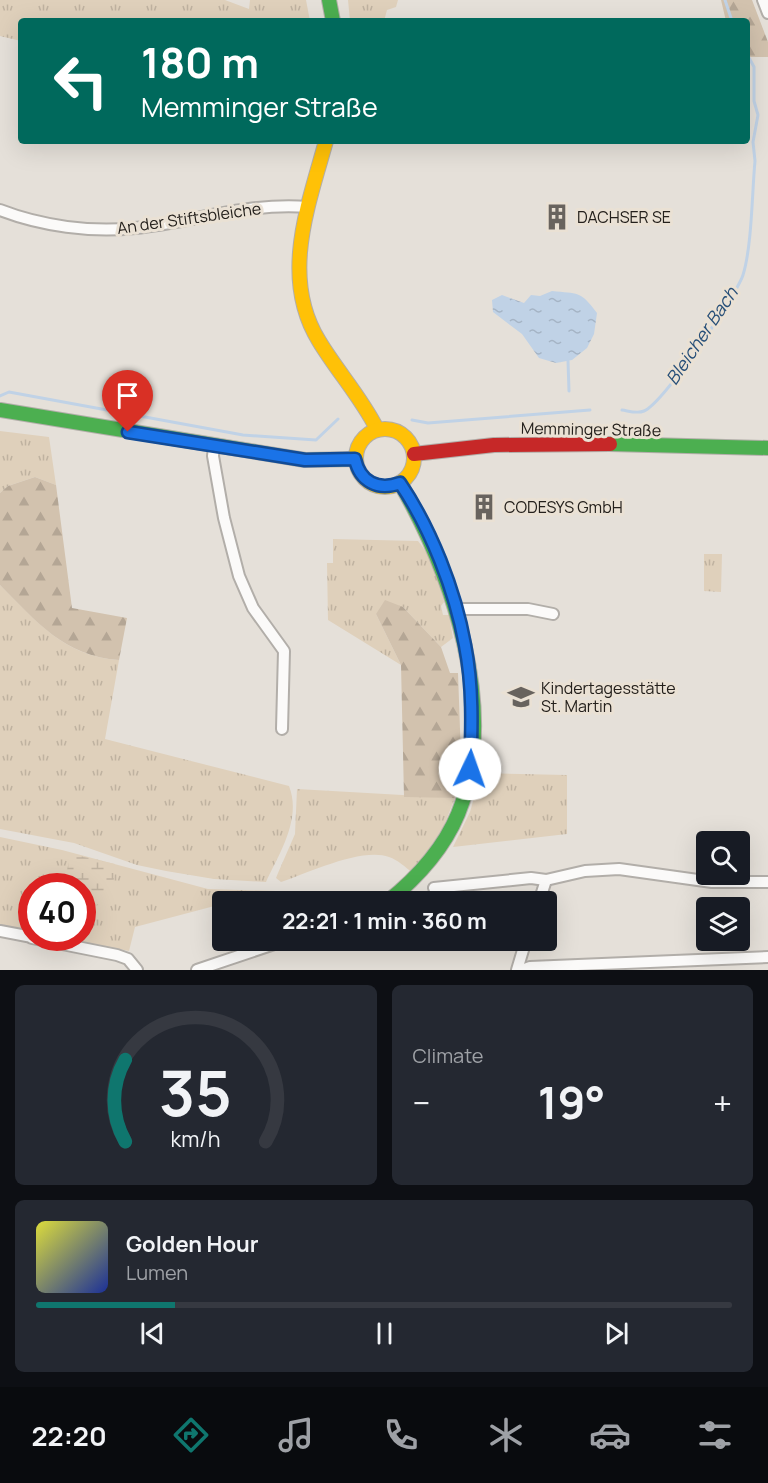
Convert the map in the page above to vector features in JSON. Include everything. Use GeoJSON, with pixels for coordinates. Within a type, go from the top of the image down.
{"type":"FeatureCollection","features":[{"type":"Feature","properties":{"kind":"main road"},"geometry":{"type":"LineString","coordinates":[[329,0],[332,18]]}},
{"type":"Feature","properties":{"kind":"main road"},"geometry":{"type":"LineString","coordinates":[[325,144],[308,207],[300,252],[299,286],[311,327],[352,386],[377,429]]}},
{"type":"Feature","properties":{"kind":"main road"},"geometry":{"type":"LineString","coordinates":[[0,410],[305,460],[355,459]]}},
{"type":"Feature","properties":{"kind":"main road"},"geometry":{"type":"LineString","coordinates":[[377,429],[397,431],[411,445],[414,454],[411,471],[400,483],[380,487],[371,483],[357,469],[355,459],[361,440],[377,429]]}},
{"type":"Feature","properties":{"kind":"main road","name":"Memminger Straße"},"geometry":{"type":"LineString","coordinates":[[414,454],[494,445],[551,442],[768,448]]}},
{"type":"Feature","properties":{"kind":"main road"},"geometry":{"type":"LineString","coordinates":[[400,483],[423,523],[455,609],[465,644],[471,689],[470,769],[463,801],[454,823],[434,855],[414,881],[401,891]]}},
{"type":"Feature","properties":{"kind":"street"},"geometry":{"type":"LineString","coordinates":[[764,0],[768,13]]}},
{"type":"Feature","properties":{"kind":"street","name":"An der Stiftsbleiche"},"geometry":{"type":"LineString","coordinates":[[0,210],[68,226],[103,230],[136,228],[251,207],[308,207]]}},
{"type":"Feature","properties":{"kind":"street"},"geometry":{"type":"LineString","coordinates":[[214,446],[213,456],[224,518],[238,576],[253,608],[284,651],[282,729]]}},
{"type":"Feature","properties":{"kind":"street"},"geometry":{"type":"LineString","coordinates":[[455,609],[528,609],[553,614]]}},
{"type":"Feature","properties":{"kind":"street"},"geometry":{"type":"LineString","coordinates":[[434,888],[531,878],[546,880],[585,871],[619,869],[712,882],[768,882]]}},
{"type":"Feature","properties":{"kind":"street"},"geometry":{"type":"LineString","coordinates":[[542,891],[546,880]]}},
{"type":"Feature","properties":{"kind":"street"},"geometry":{"type":"LineString","coordinates":[[0,931],[18,934]]}},
{"type":"Feature","properties":{"kind":"street"},"geometry":{"type":"LineString","coordinates":[[96,951],[128,959],[137,970]]}},
{"type":"Feature","properties":{"kind":"street"},"geometry":{"type":"LineString","coordinates":[[197,970],[223,966],[259,951]]}},
{"type":"Feature","properties":{"kind":"street"},"geometry":{"type":"LineString","coordinates":[[517,970],[523,951]]}},
{"type":"Feature","properties":{"kind":"street"},"geometry":{"type":"LineString","coordinates":[[522,970],[530,967],[768,957]]}},
{"type":"Feature","properties":{"kind":"green space"},"geometry":{"type":"Polygon","coordinates":[[[0,0],[225,0],[249,9],[250,0],[306,0],[309,18],[18,18],[18,40],[0,36],[0,0]]]}},
{"type":"Feature","properties":{"kind":"green space"},"geometry":{"type":"Polygon","coordinates":[[[348,0],[398,0],[396,7],[387,10],[385,18],[350,18],[348,0]]]}},
{"type":"Feature","properties":{"kind":"green space"},"geometry":{"type":"Polygon","coordinates":[[[721,0],[752,0],[768,42],[768,57],[750,57],[750,18],[725,18],[721,0]]]}},
{"type":"Feature","properties":{"kind":"green space"},"geometry":{"type":"Polygon","coordinates":[[[0,431],[49,437],[56,485],[35,477],[8,486],[0,493],[0,431]]]}},
{"type":"Feature","properties":{"kind":"green space"},"geometry":{"type":"Polygon","coordinates":[[[35,477],[56,485],[72,608],[127,618],[119,660],[82,652],[67,644],[39,624],[0,585],[0,493],[8,486],[35,477]]]}},
{"type":"Feature","properties":{"kind":"green space"},"geometry":{"type":"Polygon","coordinates":[[[333,539],[418,541],[427,554],[440,586],[444,602],[441,606],[443,615],[449,615],[453,638],[441,647],[403,607],[376,614],[401,665],[328,620],[327,563],[333,563],[333,539]]]}},
{"type":"Feature","properties":{"kind":"green space"},"geometry":{"type":"Polygon","coordinates":[[[704,554],[722,554],[721,592],[704,591],[704,554]]]}},
{"type":"Feature","properties":{"kind":"green space"},"geometry":{"type":"Polygon","coordinates":[[[0,585],[40,624],[67,644],[82,652],[119,660],[105,739],[289,786],[293,811],[291,823],[266,882],[214,879],[166,871],[137,865],[74,843],[0,829],[0,585]]]}},
{"type":"Feature","properties":{"kind":"green space"},"geometry":{"type":"Polygon","coordinates":[[[385,600],[403,607],[441,647],[450,673],[458,673],[461,757],[455,798],[404,797],[401,665],[376,614],[385,600]]]}},
{"type":"Feature","properties":{"kind":"green space"},"geometry":{"type":"Polygon","coordinates":[[[481,773],[567,775],[567,834],[453,847],[470,812],[481,773]]]}},
{"type":"Feature","properties":{"kind":"green space"},"geometry":{"type":"Polygon","coordinates":[[[297,789],[455,798],[443,828],[413,873],[389,857],[365,855],[335,862],[281,882],[276,878],[295,834],[297,789]]]}},
{"type":"Feature","properties":{"kind":"green space"},"geometry":{"type":"Polygon","coordinates":[[[0,837],[62,850],[208,889],[276,891],[212,891],[212,907],[135,927],[129,951],[96,944],[96,873],[18,873],[18,928],[0,925],[0,837]]]}},
{"type":"Feature","properties":{"kind":"green space"},"geometry":{"type":"Polygon","coordinates":[[[71,854],[115,864],[111,888],[96,906],[96,873],[66,873],[71,854]]]}},
{"type":"Feature","properties":{"kind":"water"},"geometry":{"type":"Polygon","coordinates":[[[552,291],[578,294],[597,313],[594,334],[587,348],[572,360],[556,363],[539,358],[522,334],[493,312],[492,300],[502,295],[524,303],[531,295],[540,296],[552,291]]]}},
{"type":"Feature","properties":{"kind":"waterway","name":"Bleicher Bach"},"geometry":{"type":"LineString","coordinates":[[725,0],[731,18]]}},
{"type":"Feature","properties":{"kind":"waterway","name":"Bleicher Bach"},"geometry":{"type":"LineString","coordinates":[[622,410],[644,411],[653,404],[682,370],[714,325],[743,275],[750,234],[755,161],[753,142],[758,115],[754,101],[754,67],[750,60]]}},
{"type":"Feature","properties":{"kind":"waterway"},"geometry":{"type":"LineString","coordinates":[[568,361],[569,391]]}},
{"type":"Feature","properties":{"kind":"waterway","name":"Bleicher Bach"},"geometry":{"type":"LineString","coordinates":[[0,396],[9,392],[243,435],[316,440],[338,419]]}},
{"type":"Feature","properties":{"kind":"waterway","name":"Bleicher Bach"},"geometry":{"type":"LineString","coordinates":[[412,420],[428,423],[590,410]]}},
{"type":"Feature","properties":{"kind":"traffic: fast"},"geometry":{"type":"LineString","coordinates":[[329,0],[332,18]]}},
{"type":"Feature","properties":{"kind":"traffic: fast"},"geometry":{"type":"LineString","coordinates":[[0,410],[305,460],[355,459]]}},
{"type":"Feature","properties":{"kind":"traffic: fast"},"geometry":{"type":"LineString","coordinates":[[610,444],[768,448]]}},
{"type":"Feature","properties":{"kind":"traffic: fast"},"geometry":{"type":"LineString","coordinates":[[400,483],[437,558],[452,600],[464,644],[472,688],[474,732],[470,774],[452,827],[437,851],[400,891]]}},
{"type":"Feature","properties":{"kind":"traffic: slow"},"geometry":{"type":"LineString","coordinates":[[325,144],[301,242],[299,267],[301,292],[307,317],[319,341],[364,406],[377,429]]}},
{"type":"Feature","properties":{"kind":"traffic: slow"},"geometry":{"type":"LineString","coordinates":[[379,429],[391,429],[406,437],[414,452],[414,458],[414,464],[406,479],[391,487],[379,487],[364,479],[356,464],[356,452],[364,437],[379,429]]}},
{"type":"Feature","properties":{"kind":"traffic: jam"},"geometry":{"type":"LineString","coordinates":[[414,454],[494,445],[610,444]]}},
{"type":"Feature","properties":{"kind":"place","name":"DACHSER SE"},"geometry":{"type":"Point","coordinates":[557,217]}},
{"type":"Feature","properties":{"kind":"place","name":"CODESYS GmbH"},"geometry":{"type":"Point","coordinates":[484,507]}},
{"type":"Feature","properties":{"kind":"place","name":"Kindertagesstätte St. Martin"},"geometry":{"type":"Point","coordinates":[521,697]}},
{"type":"Feature","properties":{"kind":"route"},"geometry":{"type":"LineString","coordinates":[[128,432],[305,460],[355,459],[357,469],[371,483],[380,487],[400,483],[423,523],[444,575],[465,644],[471,689],[470,769]]}}]}
